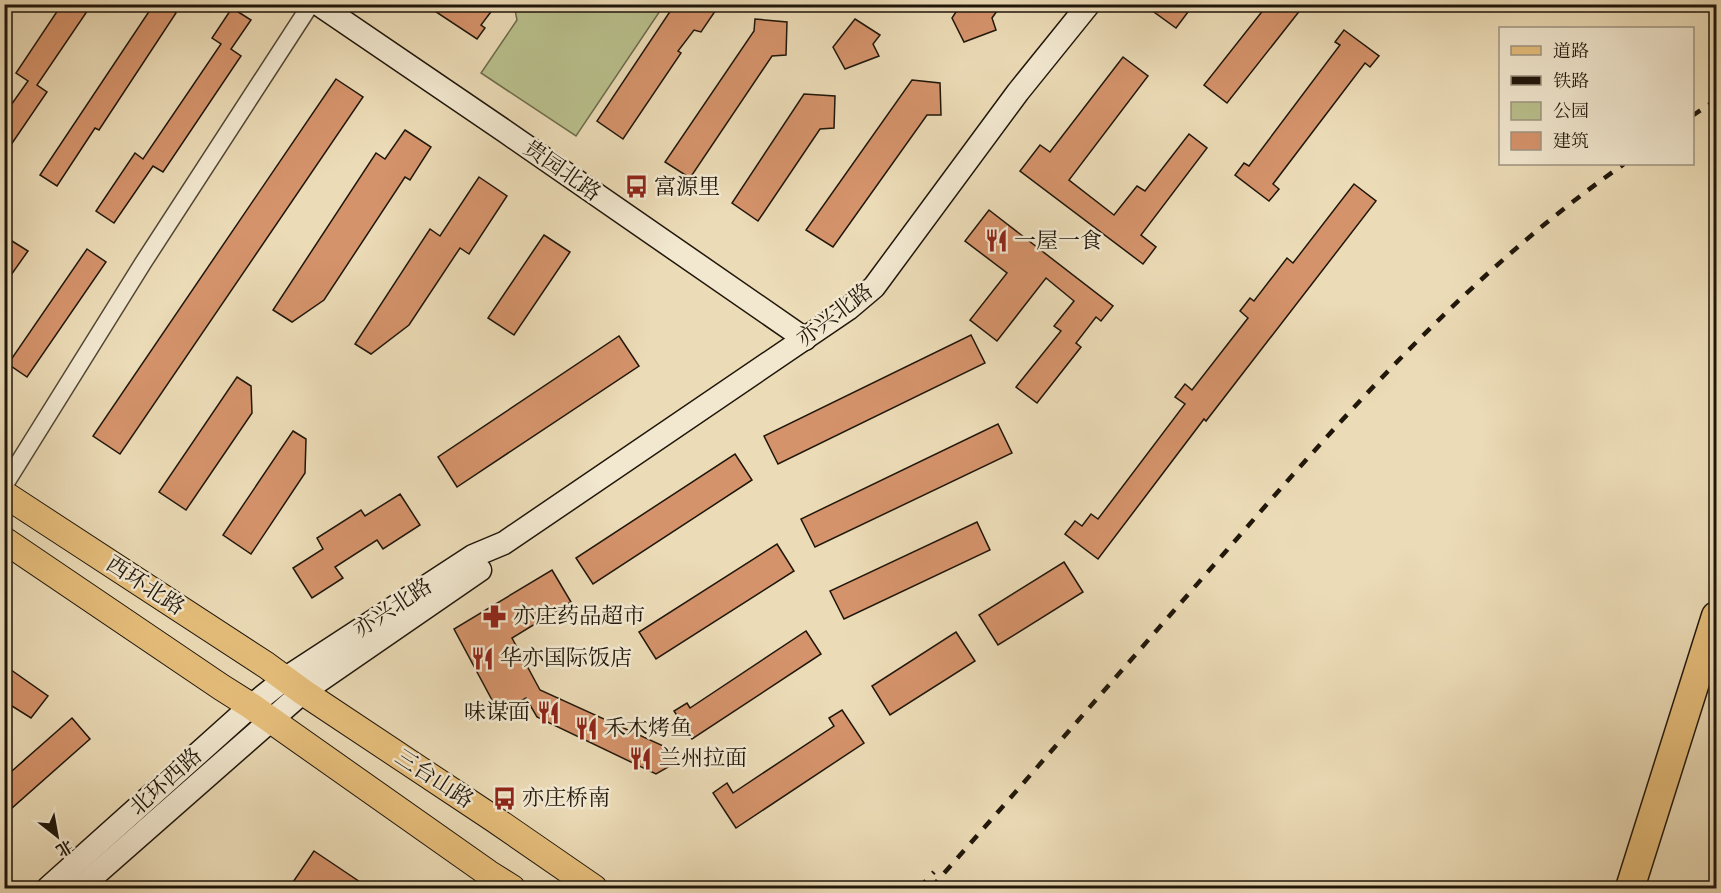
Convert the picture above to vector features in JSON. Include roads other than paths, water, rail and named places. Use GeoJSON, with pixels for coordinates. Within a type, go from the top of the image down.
{"type":"FeatureCollection","features":[{"type":"Feature","properties":{"kind":"highway"},"geometry":{"type":"LineString","coordinates":[[1630,888],[1716,616]]}},
{"type":"Feature","properties":{"kind":"main road","name":"西环北路"},"geometry":{"type":"LineString","coordinates":[[4,494],[294,685]]}},
{"type":"Feature","properties":{"kind":"main road","name":"西环北路"},"geometry":{"type":"LineString","coordinates":[[4,540],[261,713]]}},
{"type":"Feature","properties":{"kind":"main road","name":"三台山路"},"geometry":{"type":"LineString","coordinates":[[294,685],[594,888]]}},
{"type":"Feature","properties":{"kind":"main road","name":"三台山路"},"geometry":{"type":"LineString","coordinates":[[261,713],[512,888]]}},
{"type":"Feature","properties":{"kind":"street"},"geometry":{"type":"LineString","coordinates":[[4,486],[143,263],[311,4]]}},
{"type":"Feature","properties":{"kind":"street","name":"贵园北路"},"geometry":{"type":"LineString","coordinates":[[318,4],[806,339]]}},
{"type":"Feature","properties":{"kind":"street","name":"亦兴北路"},"geometry":{"type":"LineString","coordinates":[[294,685],[481,570],[504,543],[806,339],[874,287],[1018,92],[1089,4]]}},
{"type":"Feature","properties":{"kind":"street","name":"北环西路"},"geometry":{"type":"LineString","coordinates":[[48,888],[294,685]]}},
{"type":"Feature","properties":{"kind":"street","name":"北环西路"},"geometry":{"type":"LineString","coordinates":[[80,888],[261,713]]}},
{"type":"Feature","properties":{"kind":"railway"},"geometry":{"type":"LineString","coordinates":[[1694,115],[1716,100]]}},
{"type":"Feature","properties":{"kind":"railway"},"geometry":{"type":"LineString","coordinates":[[931,888],[1366,395],[1463,296],[1515,249],[1568,205],[1623,165]]}},
{"type":"Feature","properties":{"kind":"railway"},"geometry":{"type":"LineString","coordinates":[[919,888],[934,872]]}},
{"type":"Feature","properties":{"kind":"place","name":"富源里"},"geometry":{"type":"Point","coordinates":[636,187]}},
{"type":"Feature","properties":{"kind":"place","name":"一屋一食"},"geometry":{"type":"Point","coordinates":[996,241]}},
{"type":"Feature","properties":{"kind":"place","name":"亦庄药品超市"},"geometry":{"type":"Point","coordinates":[495,616]}},
{"type":"Feature","properties":{"kind":"place","name":"华亦国际饭店"},"geometry":{"type":"Point","coordinates":[482,658]}},
{"type":"Feature","properties":{"kind":"place","name":"味谋面"},"geometry":{"type":"Point","coordinates":[548,712]}},
{"type":"Feature","properties":{"kind":"place","name":"禾木烤鱼"},"geometry":{"type":"Point","coordinates":[586,728]}},
{"type":"Feature","properties":{"kind":"place","name":"兰州拉面"},"geometry":{"type":"Point","coordinates":[641,758]}},
{"type":"Feature","properties":{"kind":"place","name":"亦庄桥南"},"geometry":{"type":"Point","coordinates":[504,798]}}]}
